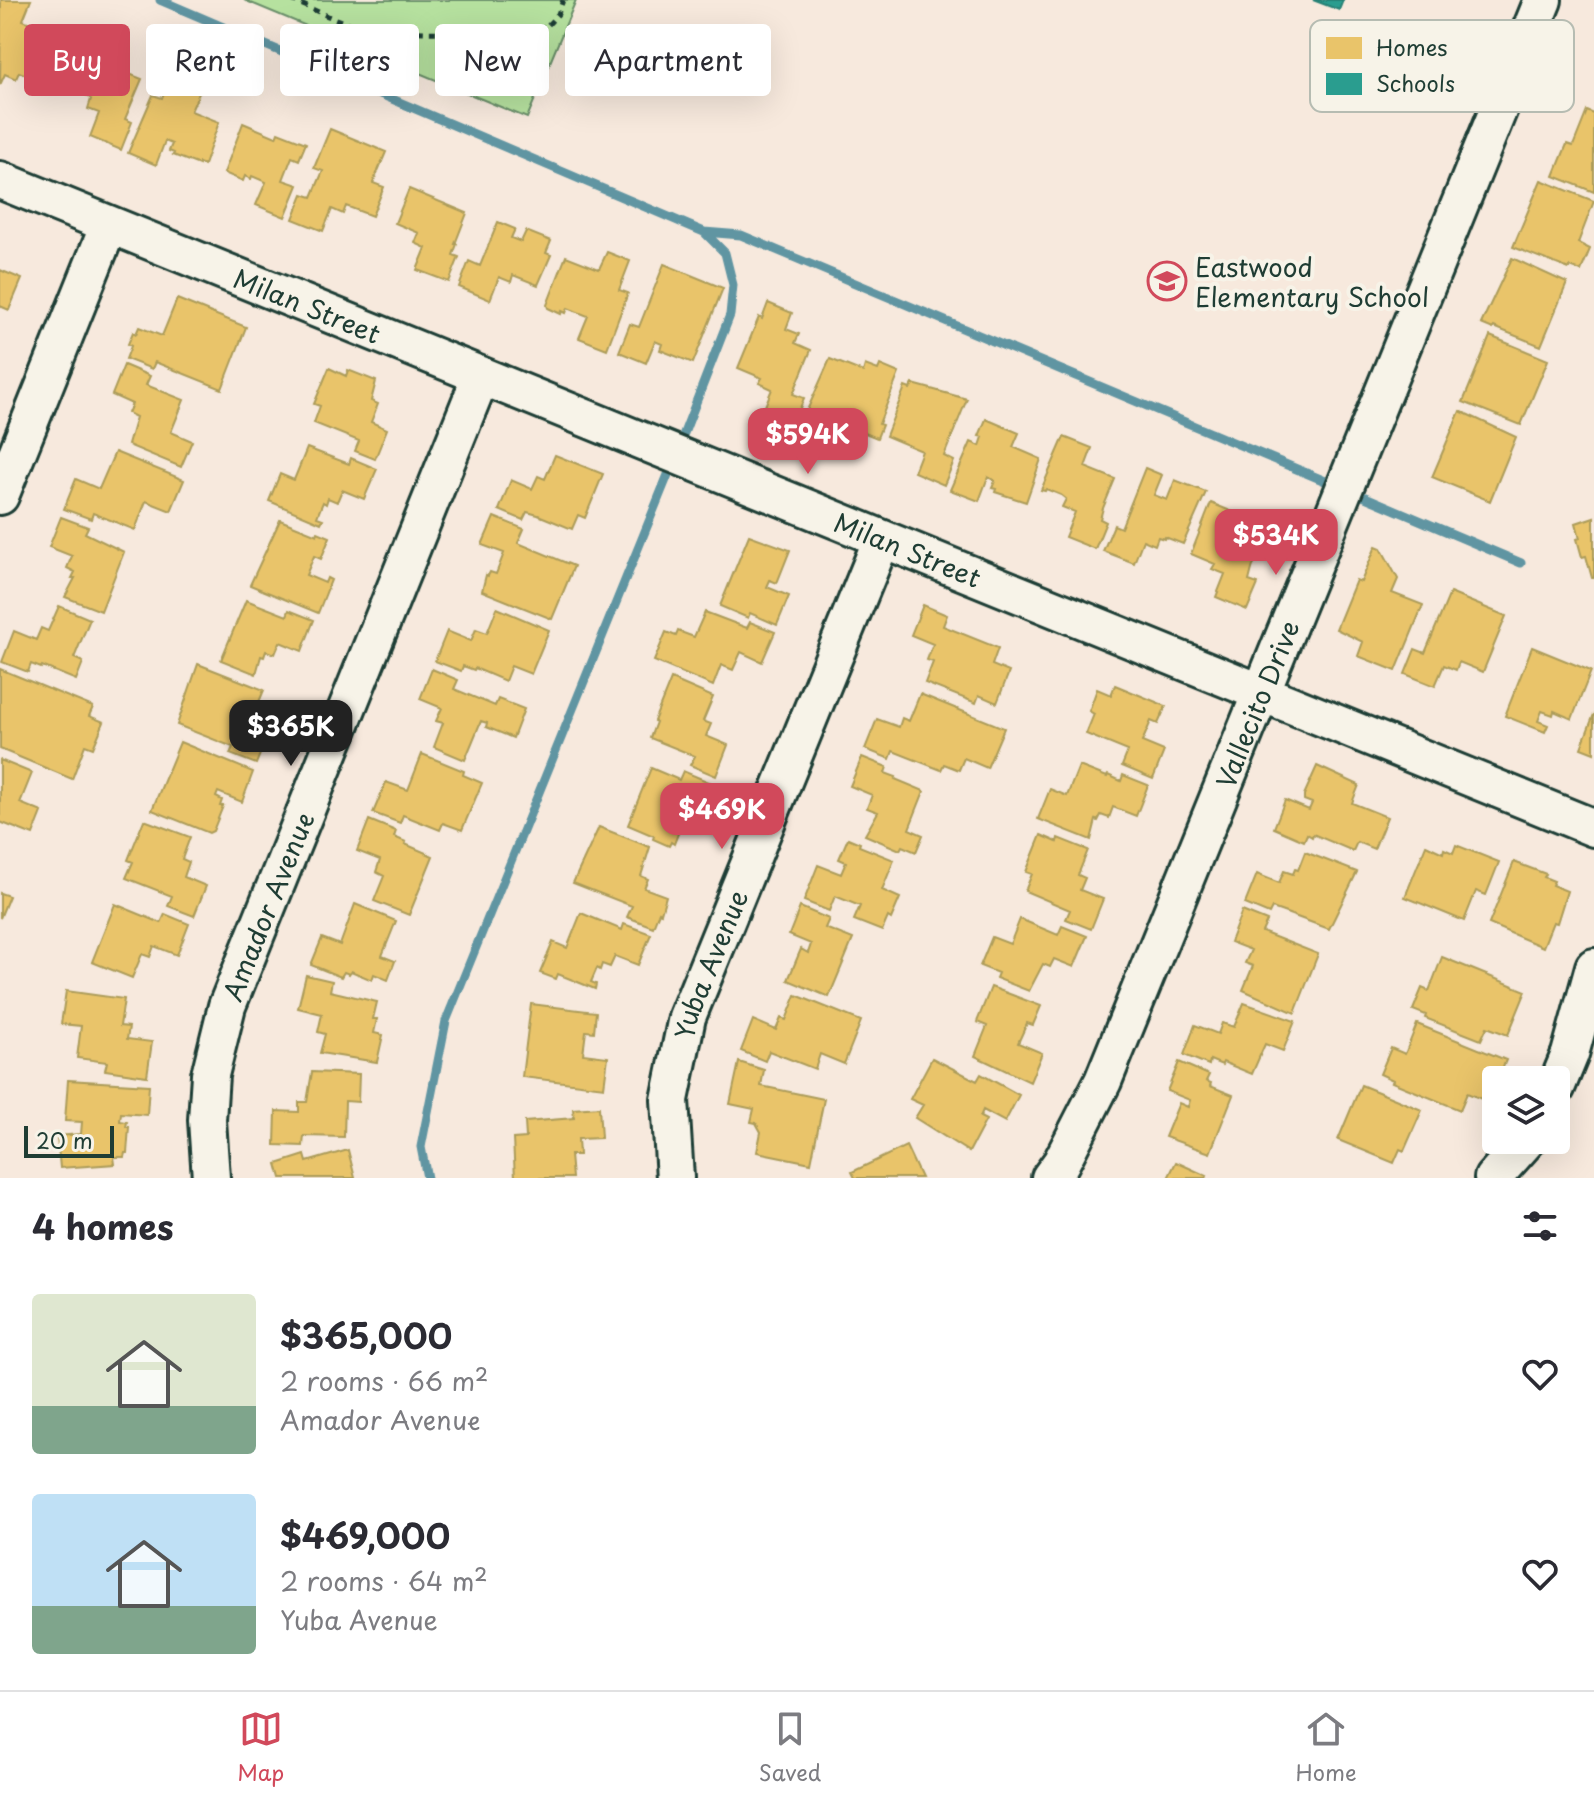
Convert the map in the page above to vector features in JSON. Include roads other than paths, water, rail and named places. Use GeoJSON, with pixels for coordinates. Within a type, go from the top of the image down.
{"type":"FeatureCollection","features":[{"type":"Feature","properties":{"kind":"street","name":"Vallecito Drive"},"geometry":{"type":"LineString","coordinates":[[1535,20],[1543,0]]}},
{"type":"Feature","properties":{"kind":"street","name":"Vallecito Drive"},"geometry":{"type":"LineString","coordinates":[[1050,1178],[1061,1163],[1103,1081],[1497,112]]}},
{"type":"Feature","properties":{"kind":"street","name":"Milan Street"},"geometry":{"type":"LineString","coordinates":[[0,180],[1594,828]]}},
{"type":"Feature","properties":{"kind":"street"},"geometry":{"type":"LineString","coordinates":[[0,496],[109,225]]}},
{"type":"Feature","properties":{"kind":"street","name":"Amador Avenue"},"geometry":{"type":"LineString","coordinates":[[211,1178],[207,1120],[210,1075],[227,1006],[481,376]]}},
{"type":"Feature","properties":{"kind":"street","name":"Yuba Avenue"},"geometry":{"type":"LineString","coordinates":[[675,1178],[670,1100],[687,1017],[882,539]]}},
{"type":"Feature","properties":{"kind":"street"},"geometry":{"type":"LineString","coordinates":[[1565,1066],[1594,967]]}},
{"type":"Feature","properties":{"kind":"street"},"geometry":{"type":"LineString","coordinates":[[1493,1178],[1514,1154]]}},
{"type":"Feature","properties":{"kind":"waterway"},"geometry":{"type":"LineString","coordinates":[[160,0],[704,232],[725,253],[733,285],[730,315],[679,446]]}},
{"type":"Feature","properties":{"kind":"waterway"},"geometry":{"type":"LineString","coordinates":[[704,232],[741,235],[1337,486]]}},
{"type":"Feature","properties":{"kind":"waterway"},"geometry":{"type":"LineString","coordinates":[[427,1178],[421,1147],[446,1021],[674,460]]}},
{"type":"Feature","properties":{"kind":"waterway"},"geometry":{"type":"LineString","coordinates":[[1351,491],[1521,563]]}},
{"type":"Feature","properties":{"kind":"place","name":"Eastwood Elementary School"},"geometry":{"type":"Point","coordinates":[1167,281]}}]}
